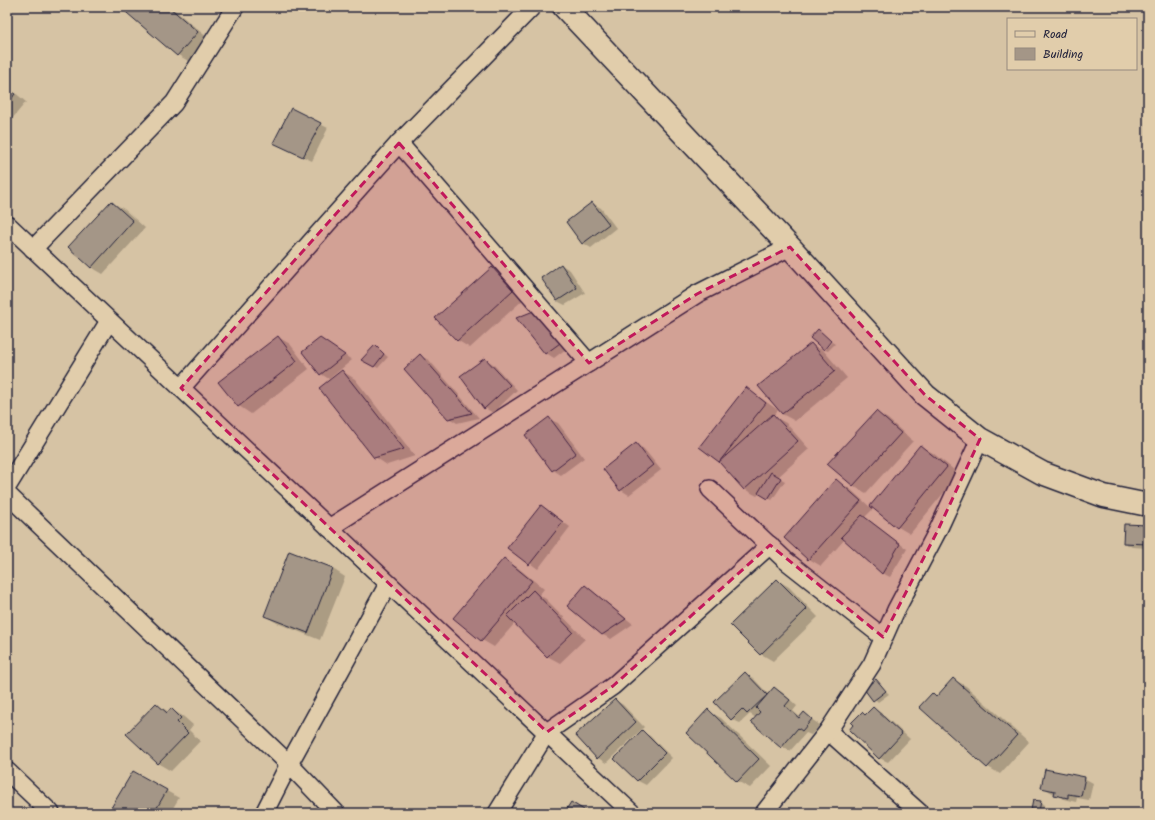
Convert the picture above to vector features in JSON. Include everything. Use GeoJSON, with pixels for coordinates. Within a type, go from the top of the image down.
{"type":"FeatureCollection","features":[{"type":"Feature","properties":{"kind":"street"},"geometry":{"type":"LineString","coordinates":[[33,248],[174,103],[235,7]]}},
{"type":"Feature","properties":{"kind":"street"},"geometry":{"type":"LineString","coordinates":[[181,388],[399,143],[532,7]]}},
{"type":"Feature","properties":{"kind":"street"},"geometry":{"type":"LineString","coordinates":[[564,7],[790,247],[925,395],[980,439],[1042,473],[1104,496],[1148,505]]}},
{"type":"Feature","properties":{"kind":"street"},"geometry":{"type":"LineString","coordinates":[[399,143],[588,363]]}},
{"type":"Feature","properties":{"kind":"street"},"geometry":{"type":"LineString","coordinates":[[7,224],[632,813]]}},
{"type":"Feature","properties":{"kind":"street"},"geometry":{"type":"LineString","coordinates":[[329,528],[697,294],[790,247]]}},
{"type":"Feature","properties":{"kind":"street"},"geometry":{"type":"LineString","coordinates":[[7,487],[109,321]]}},
{"type":"Feature","properties":{"kind":"street"},"geometry":{"type":"LineString","coordinates":[[764,813],[828,730],[872,664],[896,610],[938,530],[980,439]]}},
{"type":"Feature","properties":{"kind":"street"},"geometry":{"type":"LineString","coordinates":[[710,490],[770,545],[884,638]]}},
{"type":"Feature","properties":{"kind":"street"},"geometry":{"type":"LineString","coordinates":[[7,494],[289,764],[336,813]]}},
{"type":"Feature","properties":{"kind":"street"},"geometry":{"type":"LineString","coordinates":[[497,813],[547,732],[613,686],[770,545]]}},
{"type":"Feature","properties":{"kind":"street"},"geometry":{"type":"LineString","coordinates":[[264,813],[289,764],[388,584]]}},
{"type":"Feature","properties":{"kind":"street"},"geometry":{"type":"LineString","coordinates":[[828,730],[920,813]]}},
{"type":"Feature","properties":{"kind":"street"},"geometry":{"type":"LineString","coordinates":[[7,771],[51,813]]}},
{"type":"Feature","properties":{"kind":"highlighted area"},"geometry":{"type":"Polygon","coordinates":[[[399,143],[589,363],[697,294],[790,247],[925,395],[980,439],[938,530],[883,637],[770,545],[613,686],[547,732],[181,388],[399,143]]]}},
{"type":"Feature","properties":{"kind":"building"},"geometry":{"type":"Polygon","coordinates":[[[120,7],[169,7],[198,32],[177,56],[120,7]]]}},
{"type":"Feature","properties":{"kind":"building"},"geometry":{"type":"Polygon","coordinates":[[[7,88],[15,94],[7,104],[7,88]]]}},
{"type":"Feature","properties":{"kind":"building"},"geometry":{"type":"Polygon","coordinates":[[[291,108],[321,123],[303,157],[273,143],[291,108]]]}},
{"type":"Feature","properties":{"kind":"building"},"geometry":{"type":"Polygon","coordinates":[[[111,201],[133,221],[91,268],[68,247],[111,201]]]}},
{"type":"Feature","properties":{"kind":"building"},"geometry":{"type":"Polygon","coordinates":[[[592,202],[609,224],[582,244],[566,222],[592,202]]]}},
{"type":"Feature","properties":{"kind":"building"},"geometry":{"type":"Polygon","coordinates":[[[561,264],[577,288],[557,301],[541,278],[561,264]]]}},
{"type":"Feature","properties":{"kind":"building"},"geometry":{"type":"Polygon","coordinates":[[[492,267],[513,290],[457,341],[435,318],[492,267]]]}},
{"type":"Feature","properties":{"kind":"building"},"geometry":{"type":"Polygon","coordinates":[[[541,308],[567,338],[545,354],[516,318],[541,308]]]}},
{"type":"Feature","properties":{"kind":"building"},"geometry":{"type":"Polygon","coordinates":[[[818,329],[831,341],[824,350],[810,338],[818,329]]]}},
{"type":"Feature","properties":{"kind":"building"},"geometry":{"type":"Polygon","coordinates":[[[278,336],[297,361],[238,407],[218,382],[278,336]]]}},
{"type":"Feature","properties":{"kind":"building"},"geometry":{"type":"Polygon","coordinates":[[[320,338],[345,355],[320,375],[302,352],[320,338]]]}},
{"type":"Feature","properties":{"kind":"building"},"geometry":{"type":"Polygon","coordinates":[[[811,343],[835,371],[782,414],[758,386],[811,343]]]}},
{"type":"Feature","properties":{"kind":"building"},"geometry":{"type":"Polygon","coordinates":[[[375,345],[384,354],[374,367],[361,360],[375,345]]]}},
{"type":"Feature","properties":{"kind":"building"},"geometry":{"type":"Polygon","coordinates":[[[420,354],[472,413],[448,419],[404,369],[420,354]]]}},
{"type":"Feature","properties":{"kind":"building"},"geometry":{"type":"Polygon","coordinates":[[[485,358],[510,385],[484,409],[460,376],[485,358]]]}},
{"type":"Feature","properties":{"kind":"building"},"geometry":{"type":"Polygon","coordinates":[[[342,370],[404,449],[374,458],[319,388],[342,370]]]}},
{"type":"Feature","properties":{"kind":"building"},"geometry":{"type":"Polygon","coordinates":[[[746,387],[766,403],[719,462],[699,447],[746,387]]]}},
{"type":"Feature","properties":{"kind":"building"},"geometry":{"type":"Polygon","coordinates":[[[876,411],[901,433],[853,486],[827,464],[876,411]]]}},
{"type":"Feature","properties":{"kind":"building"},"geometry":{"type":"Polygon","coordinates":[[[773,414],[798,441],[744,490],[719,462],[773,414]]]}},
{"type":"Feature","properties":{"kind":"building"},"geometry":{"type":"Polygon","coordinates":[[[549,417],[576,453],[552,471],[525,435],[549,417]]]}},
{"type":"Feature","properties":{"kind":"building"},"geometry":{"type":"Polygon","coordinates":[[[636,443],[653,465],[620,491],[603,469],[636,443]]]}},
{"type":"Feature","properties":{"kind":"building"},"geometry":{"type":"Polygon","coordinates":[[[920,445],[947,467],[897,528],[870,506],[920,445]]]}},
{"type":"Feature","properties":{"kind":"building"},"geometry":{"type":"Polygon","coordinates":[[[771,472],[781,478],[768,499],[758,493],[771,472]]]}},
{"type":"Feature","properties":{"kind":"building"},"geometry":{"type":"Polygon","coordinates":[[[836,479],[861,501],[808,560],[784,538],[836,479]]]}},
{"type":"Feature","properties":{"kind":"building"},"geometry":{"type":"Polygon","coordinates":[[[541,505],[563,522],[529,565],[507,548],[541,505]]]}},
{"type":"Feature","properties":{"kind":"building"},"geometry":{"type":"Polygon","coordinates":[[[862,515],[900,544],[882,574],[841,537],[862,515]]]}},
{"type":"Feature","properties":{"kind":"building"},"geometry":{"type":"Polygon","coordinates":[[[1124,524],[1148,525],[1148,544],[1123,543],[1124,524]]]}},
{"type":"Feature","properties":{"kind":"building"},"geometry":{"type":"Polygon","coordinates":[[[289,551],[333,568],[308,633],[264,616],[289,551]]]}},
{"type":"Feature","properties":{"kind":"building"},"geometry":{"type":"Polygon","coordinates":[[[504,558],[532,581],[481,641],[453,618],[504,558]]]}},
{"type":"Feature","properties":{"kind":"building"},"geometry":{"type":"Polygon","coordinates":[[[777,579],[807,609],[760,655],[730,625],[777,579]]]}},
{"type":"Feature","properties":{"kind":"building"},"geometry":{"type":"Polygon","coordinates":[[[585,585],[626,619],[602,635],[567,606],[585,585]]]}},
{"type":"Feature","properties":{"kind":"building"},"geometry":{"type":"Polygon","coordinates":[[[533,590],[573,632],[547,657],[507,616],[533,590]]]}},
{"type":"Feature","properties":{"kind":"building"},"geometry":{"type":"Polygon","coordinates":[[[745,672],[767,695],[747,714],[742,709],[731,720],[714,702],[745,672]]]}},
{"type":"Feature","properties":{"kind":"building"},"geometry":{"type":"Polygon","coordinates":[[[953,678],[1017,735],[987,768],[919,707],[932,693],[936,697],[953,678]]]}},
{"type":"Feature","properties":{"kind":"building"},"geometry":{"type":"Polygon","coordinates":[[[876,679],[886,691],[873,701],[864,689],[876,679]]]}},
{"type":"Feature","properties":{"kind":"building"},"geometry":{"type":"Polygon","coordinates":[[[774,687],[790,700],[785,706],[799,718],[804,712],[812,719],[802,731],[798,728],[781,748],[751,722],[760,712],[756,708],[774,687]]]}},
{"type":"Feature","properties":{"kind":"building"},"geometry":{"type":"Polygon","coordinates":[[[615,699],[636,722],[597,759],[575,735],[615,699]]]}},
{"type":"Feature","properties":{"kind":"building"},"geometry":{"type":"Polygon","coordinates":[[[156,703],[167,713],[171,708],[181,718],[177,722],[188,733],[158,764],[126,734],[156,703]]]}},
{"type":"Feature","properties":{"kind":"building"},"geometry":{"type":"Polygon","coordinates":[[[873,707],[902,734],[879,759],[849,730],[853,725],[851,723],[862,712],[865,715],[873,707]]]}},
{"type":"Feature","properties":{"kind":"building"},"geometry":{"type":"Polygon","coordinates":[[[708,709],[759,759],[737,782],[686,733],[708,709]]]}},
{"type":"Feature","properties":{"kind":"building"},"geometry":{"type":"Polygon","coordinates":[[[642,730],[665,753],[637,781],[614,759],[642,730]]]}},
{"type":"Feature","properties":{"kind":"building"},"geometry":{"type":"Polygon","coordinates":[[[1045,769],[1085,777],[1081,796],[1068,794],[1068,798],[1054,795],[1055,791],[1041,788],[1045,769]]]}},
{"type":"Feature","properties":{"kind":"building"},"geometry":{"type":"Polygon","coordinates":[[[133,771],[167,790],[154,813],[108,813],[133,771]]]}},
{"type":"Feature","properties":{"kind":"building"},"geometry":{"type":"Polygon","coordinates":[[[1033,800],[1041,801],[1039,811],[1031,810],[1033,800]]]}},
{"type":"Feature","properties":{"kind":"building"},"geometry":{"type":"Polygon","coordinates":[[[571,802],[589,813],[564,813],[571,802]]]}}]}
